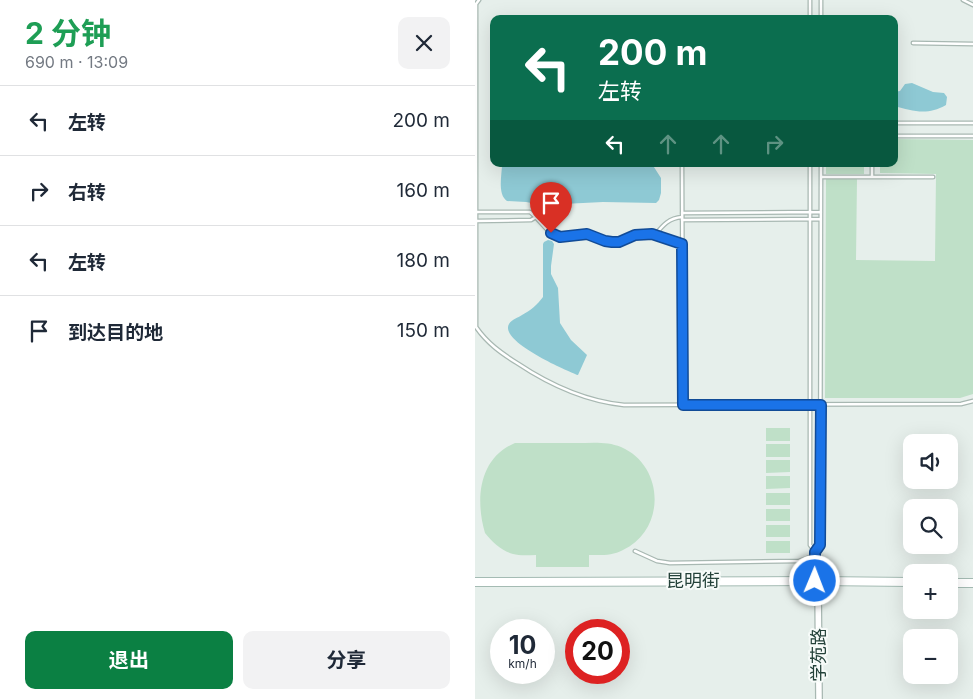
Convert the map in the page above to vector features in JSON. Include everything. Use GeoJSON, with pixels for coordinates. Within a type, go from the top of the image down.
{"type":"FeatureCollection","features":[{"type":"Feature","properties":{"kind":"street","name":"学苑路"},"geometry":{"type":"LineString","coordinates":[[817,581],[819,699]]}},
{"type":"Feature","properties":{"kind":"street","name":"昆明街"},"geometry":{"type":"LineString","coordinates":[[475,582],[903,582]]}},
{"type":"Feature","properties":{"kind":"street"},"geometry":{"type":"LineString","coordinates":[[958,583],[973,583]]}},
{"type":"Feature","properties":{"kind":"lane"},"geometry":{"type":"LineString","coordinates":[[479,0],[476,4],[476,327],[490,344],[530,372],[563,390],[602,402],[624,405],[961,404],[973,401]]}},
{"type":"Feature","properties":{"kind":"lane"},"geometry":{"type":"LineString","coordinates":[[811,0],[811,15]]}},
{"type":"Feature","properties":{"kind":"lane"},"geometry":{"type":"LineString","coordinates":[[821,0],[821,15]]}},
{"type":"Feature","properties":{"kind":"lane"},"geometry":{"type":"LineString","coordinates":[[963,0],[973,6]]}},
{"type":"Feature","properties":{"kind":"lane"},"geometry":{"type":"LineString","coordinates":[[913,43],[973,44]]}},
{"type":"Feature","properties":{"kind":"lane"},"geometry":{"type":"LineString","coordinates":[[898,123],[973,123]]}},
{"type":"Feature","properties":{"kind":"lane"},"geometry":{"type":"LineString","coordinates":[[898,136],[973,136]]}},
{"type":"Feature","properties":{"kind":"lane"},"geometry":{"type":"LineString","coordinates":[[682,167],[683,405]]}},
{"type":"Feature","properties":{"kind":"lane"},"geometry":{"type":"LineString","coordinates":[[810,167],[810,545],[815,554],[817,581]]}},
{"type":"Feature","properties":{"kind":"lane"},"geometry":{"type":"LineString","coordinates":[[635,552],[657,561],[670,563],[799,561],[815,554],[820,545],[821,167]]}},
{"type":"Feature","properties":{"kind":"lane"},"geometry":{"type":"LineString","coordinates":[[872,167],[872,177]]}},
{"type":"Feature","properties":{"kind":"lane"},"geometry":{"type":"LineString","coordinates":[[821,177],[933,177]]}},
{"type":"Feature","properties":{"kind":"lane"},"geometry":{"type":"LineString","coordinates":[[476,212],[530,212],[551,233],[560,237],[587,234],[605,241],[619,242],[635,235],[655,235],[682,244]]}},
{"type":"Feature","properties":{"kind":"lane"},"geometry":{"type":"LineString","coordinates":[[682,213],[821,212]]}},
{"type":"Feature","properties":{"kind":"lane"},"geometry":{"type":"LineString","coordinates":[[476,221],[531,220],[537,217]]}},
{"type":"Feature","properties":{"kind":"lane"},"geometry":{"type":"LineString","coordinates":[[655,235],[671,219],[821,219]]}},
{"type":"Feature","properties":{"kind":"green space"},"geometry":{"type":"Polygon","coordinates":[[[898,139],[973,140],[973,394],[960,398],[825,398],[826,179],[857,179],[856,260],[935,261],[936,174],[880,173],[880,167],[898,167],[898,139]]]}},
{"type":"Feature","properties":{"kind":"green space"},"geometry":{"type":"Polygon","coordinates":[[[826,167],[864,167],[864,174],[826,174],[826,167]]]}},
{"type":"Feature","properties":{"kind":"green space"},"geometry":{"type":"Polygon","coordinates":[[[766,428],[790,428],[790,441],[766,441],[766,428]]]}},
{"type":"Feature","properties":{"kind":"green space"},"geometry":{"type":"Polygon","coordinates":[[[515,443],[605,443],[621,447],[635,456],[646,468],[655,498],[653,514],[647,528],[637,541],[619,552],[606,555],[589,555],[589,567],[536,567],[536,555],[516,555],[501,548],[485,533],[480,507],[481,494],[487,469],[503,450],[515,443]]]}},
{"type":"Feature","properties":{"kind":"green space"},"geometry":{"type":"Polygon","coordinates":[[[766,444],[790,444],[790,457],[766,457],[766,444]]]}},
{"type":"Feature","properties":{"kind":"green space"},"geometry":{"type":"Polygon","coordinates":[[[766,460],[790,460],[790,472],[766,473],[766,460]]]}},
{"type":"Feature","properties":{"kind":"green space"},"geometry":{"type":"Polygon","coordinates":[[[766,476],[790,476],[790,488],[766,489],[766,476]]]}},
{"type":"Feature","properties":{"kind":"green space"},"geometry":{"type":"Polygon","coordinates":[[[766,493],[790,493],[790,505],[766,505],[766,493]]]}},
{"type":"Feature","properties":{"kind":"green space"},"geometry":{"type":"Polygon","coordinates":[[[766,509],[790,509],[790,521],[766,521],[766,509]]]}},
{"type":"Feature","properties":{"kind":"green space"},"geometry":{"type":"Polygon","coordinates":[[[766,525],[790,525],[790,537],[766,537],[766,525]]]}},
{"type":"Feature","properties":{"kind":"green space"},"geometry":{"type":"Polygon","coordinates":[[[766,541],[790,541],[790,553],[766,553],[766,541]]]}},
{"type":"Feature","properties":{"kind":"water"},"geometry":{"type":"Polygon","coordinates":[[[912,83],[933,92],[944,93],[947,97],[946,105],[926,111],[914,111],[898,107],[898,91],[905,84],[912,83]]]}},
{"type":"Feature","properties":{"kind":"water"},"geometry":{"type":"Polygon","coordinates":[[[502,167],[654,167],[661,178],[661,193],[656,203],[603,202],[543,205],[507,201],[502,194],[502,167]]]}},
{"type":"Feature","properties":{"kind":"water"},"geometry":{"type":"Polygon","coordinates":[[[548,240],[554,244],[551,274],[558,288],[560,323],[571,340],[587,355],[578,375],[535,354],[523,346],[509,331],[510,322],[531,309],[543,297],[543,244],[548,240]]]}},
{"type":"Feature","properties":{"kind":"route"},"geometry":{"type":"LineString","coordinates":[[551,233],[554,236],[560,237],[587,234],[612,242],[619,242],[635,235],[652,234],[682,244],[683,405],[821,405],[820,545],[815,552],[815,581]]}}]}
